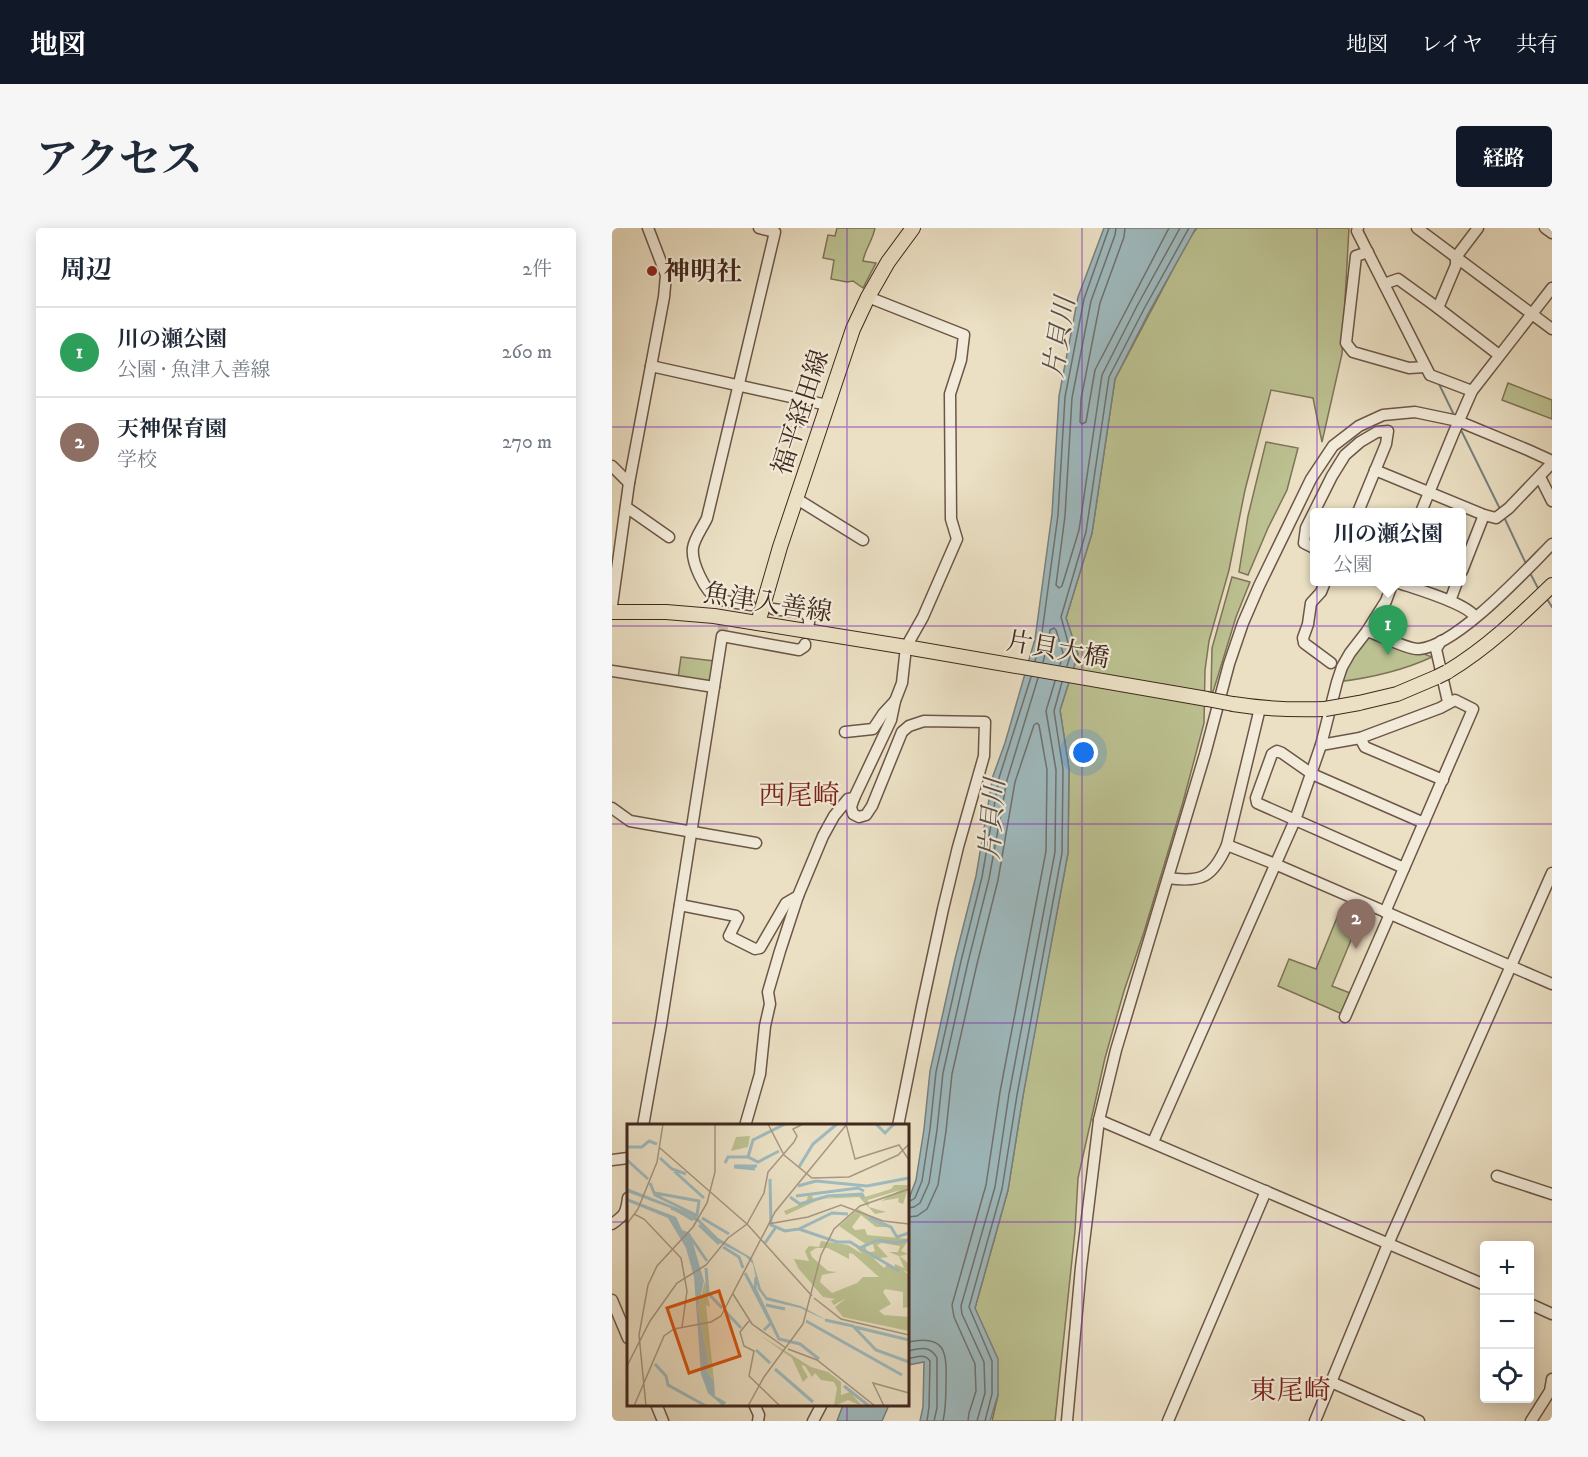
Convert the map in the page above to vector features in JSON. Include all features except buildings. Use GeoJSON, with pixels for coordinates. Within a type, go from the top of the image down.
{"type":"FeatureCollection","features":[{"type":"Feature","properties":{"kind":"main road","name":"福平経田線"},"geometry":{"type":"LineString","coordinates":[[758,623],[780,547],[853,329],[888,262],[913,228]]}},
{"type":"Feature","properties":{"kind":"main road"},"geometry":{"type":"LineString","coordinates":[[1260,708],[1325,709],[1397,694],[1442,674],[1473,655],[1503,632],[1552,585]]}},
{"type":"Feature","properties":{"kind":"main road","name":"魚津入善線"},"geometry":{"type":"LineString","coordinates":[[612,612],[666,612],[714,616],[911,648]]}},
{"type":"Feature","properties":{"kind":"main road","name":"片貝大橋"},"geometry":{"type":"LineString","coordinates":[[911,648],[1260,708]]}},
{"type":"Feature","properties":{"kind":"street"},"geometry":{"type":"LineString","coordinates":[[612,605],[629,483],[664,297],[666,275],[648,228]]}},
{"type":"Feature","properties":{"kind":"street"},"geometry":{"type":"LineString","coordinates":[[750,605],[715,597],[694,563],[693,547],[707,518],[776,230],[759,228]]}},
{"type":"Feature","properties":{"kind":"street"},"geometry":{"type":"LineString","coordinates":[[1358,228],[1357,231],[1430,375],[1473,391]]}},
{"type":"Feature","properties":{"kind":"street"},"geometry":{"type":"LineString","coordinates":[[1417,228],[1552,329]]}},
{"type":"Feature","properties":{"kind":"street"},"geometry":{"type":"LineString","coordinates":[[1438,308],[1456,265],[1456,257],[1478,228]]}},
{"type":"Feature","properties":{"kind":"street"},"geometry":{"type":"LineString","coordinates":[[1545,228],[1552,233]]}},
{"type":"Feature","properties":{"kind":"street"},"geometry":{"type":"LineString","coordinates":[[1368,252],[1356,256],[1347,343],[1353,352],[1409,368],[1425,367]]}},
{"type":"Feature","properties":{"kind":"street"},"geometry":{"type":"LineString","coordinates":[[1384,284],[1398,279],[1499,355]]}},
{"type":"Feature","properties":{"kind":"street"},"geometry":{"type":"LineString","coordinates":[[1423,508],[1458,421],[1473,391],[1552,288]]}},
{"type":"Feature","properties":{"kind":"street"},"geometry":{"type":"LineString","coordinates":[[868,297],[964,335],[961,360],[950,394],[951,519],[957,539],[911,648],[891,720],[854,798],[851,807],[853,814],[859,817],[866,815],[872,806],[902,732],[909,726],[924,722],[985,722],[984,756],[945,899],[898,1124]]}},
{"type":"Feature","properties":{"kind":"street"},"geometry":{"type":"LineString","coordinates":[[651,366],[827,405]]}},
{"type":"Feature","properties":{"kind":"street"},"geometry":{"type":"LineString","coordinates":[[1067,1421],[1081,1267],[1099,1120],[1116,1050],[1205,754],[1228,664],[1258,586],[1311,479],[1334,446],[1359,426],[1383,415],[1415,412],[1458,421],[1552,462],[1509,508],[1496,518],[1375,470]]}},
{"type":"Feature","properties":{"kind":"street"},"geometry":{"type":"LineString","coordinates":[[1316,508],[1345,454],[1377,432],[1388,431],[1386,444],[1360,508]]}},
{"type":"Feature","properties":{"kind":"street"},"geometry":{"type":"LineString","coordinates":[[612,466],[629,483]]}},
{"type":"Feature","properties":{"kind":"street"},"geometry":{"type":"LineString","coordinates":[[1540,477],[1552,501]]}},
{"type":"Feature","properties":{"kind":"street"},"geometry":{"type":"LineString","coordinates":[[797,499],[863,540]]}},
{"type":"Feature","properties":{"kind":"street"},"geometry":{"type":"LineString","coordinates":[[626,507],[669,537]]}},
{"type":"Feature","properties":{"kind":"street"},"geometry":{"type":"LineString","coordinates":[[1466,559],[1484,515]]}},
{"type":"Feature","properties":{"kind":"street"},"geometry":{"type":"LineString","coordinates":[[1310,520],[1306,528],[1304,543],[1310,546]]}},
{"type":"Feature","properties":{"kind":"street"},"geometry":{"type":"LineString","coordinates":[[1367,631],[1416,649],[1431,647],[1475,617],[1520,577],[1552,544]]}},
{"type":"Feature","properties":{"kind":"street"},"geometry":{"type":"LineString","coordinates":[[1324,586],[1311,603],[1304,643],[1331,663]]}},
{"type":"Feature","properties":{"kind":"street"},"geometry":{"type":"LineString","coordinates":[[1153,1142],[1295,820],[1321,745],[1342,667],[1386,601],[1392,586]]}},
{"type":"Feature","properties":{"kind":"street"},"geometry":{"type":"LineString","coordinates":[[1406,586],[1450,601],[1472,612],[1475,617]]}},
{"type":"Feature","properties":{"kind":"street"},"geometry":{"type":"LineString","coordinates":[[1450,601],[1456,586]]}},
{"type":"Feature","properties":{"kind":"street"},"geometry":{"type":"LineString","coordinates":[[773,609],[805,613],[809,618],[809,623]]}},
{"type":"Feature","properties":{"kind":"street"},"geometry":{"type":"LineString","coordinates":[[643,1124],[722,636],[799,650],[805,644]]}},
{"type":"Feature","properties":{"kind":"street"},"geometry":{"type":"LineString","coordinates":[[1441,641],[1436,649],[1448,702]]}},
{"type":"Feature","properties":{"kind":"street"},"geometry":{"type":"LineString","coordinates":[[612,671],[714,687]]}},
{"type":"Feature","properties":{"kind":"street"},"geometry":{"type":"LineString","coordinates":[[1321,745],[1360,738],[1440,708],[1455,700],[1473,709],[1404,868],[1345,1017]]}},
{"type":"Feature","properties":{"kind":"street"},"geometry":{"type":"LineString","coordinates":[[845,732],[873,729],[895,701]]}},
{"type":"Feature","properties":{"kind":"street"},"geometry":{"type":"LineString","coordinates":[[1168,878],[1187,881],[1208,874],[1219,862],[1227,845],[1260,708]]}},
{"type":"Feature","properties":{"kind":"street"},"geometry":{"type":"LineString","coordinates":[[1360,738],[1365,747],[1443,780]]}},
{"type":"Feature","properties":{"kind":"street"},"geometry":{"type":"LineString","coordinates":[[1404,868],[1257,803],[1256,798],[1272,754],[1277,751],[1282,753],[1312,774],[1424,823]]}},
{"type":"Feature","properties":{"kind":"street"},"geometry":{"type":"LineString","coordinates":[[745,1124],[760,1074],[765,1026],[770,1004],[768,992],[798,896],[816,850],[834,816],[848,799],[854,798]]}},
{"type":"Feature","properties":{"kind":"street"},"geometry":{"type":"LineString","coordinates":[[612,808],[630,821],[756,843]]}},
{"type":"Feature","properties":{"kind":"street"},"geometry":{"type":"LineString","coordinates":[[1227,845],[1552,984]]}},
{"type":"Feature","properties":{"kind":"street"},"geometry":{"type":"LineString","coordinates":[[1315,1421],[1388,1244],[1552,873]]}},
{"type":"Feature","properties":{"kind":"street"},"geometry":{"type":"LineString","coordinates":[[680,905],[736,916],[738,918],[729,936],[755,949],[760,948],[786,903],[798,896]]}},
{"type":"Feature","properties":{"kind":"street"},"geometry":{"type":"LineString","coordinates":[[1099,1120],[1480,1283]]}},
{"type":"Feature","properties":{"kind":"street"},"geometry":{"type":"LineString","coordinates":[[612,1160],[627,1158]]}},
{"type":"Feature","properties":{"kind":"street"},"geometry":{"type":"LineString","coordinates":[[1497,1176],[1552,1194]]}},
{"type":"Feature","properties":{"kind":"street"},"geometry":{"type":"LineString","coordinates":[[1168,1421],[1266,1191]]}},
{"type":"Feature","properties":{"kind":"street"},"geometry":{"type":"LineString","coordinates":[[612,1224],[626,1212],[627,1205]]}},
{"type":"Feature","properties":{"kind":"street"},"geometry":{"type":"LineString","coordinates":[[612,1300],[626,1326],[612,1333]]}},
{"type":"Feature","properties":{"kind":"street"},"geometry":{"type":"LineString","coordinates":[[1534,1307],[1552,1314]]}},
{"type":"Feature","properties":{"kind":"street"},"geometry":{"type":"LineString","coordinates":[[1531,1421],[1550,1391],[1552,1379]]}},
{"type":"Feature","properties":{"kind":"street"},"geometry":{"type":"LineString","coordinates":[[1330,1383],[1419,1421]]}},
{"type":"Feature","properties":{"kind":"street"},"geometry":{"type":"LineString","coordinates":[[657,1406],[663,1421]]}},
{"type":"Feature","properties":{"kind":"street"},"geometry":{"type":"LineString","coordinates":[[755,1406],[759,1415],[758,1421]]}},
{"type":"Feature","properties":{"kind":"street"},"geometry":{"type":"LineString","coordinates":[[813,1421],[821,1406]]}},
{"type":"Feature","properties":{"kind":"green space"},"geometry":{"type":"Polygon","coordinates":[[[837,228],[875,228],[863,261],[876,263],[863,288],[853,281],[831,279],[834,260],[823,258],[828,235],[835,236],[837,228]]]}},
{"type":"Feature","properties":{"kind":"green space"},"geometry":{"type":"Polygon","coordinates":[[[1197,228],[1349,228],[1342,354],[1322,442],[1313,398],[1271,390],[1245,490],[1229,570],[1209,641],[1205,670],[1204,723],[1183,802],[1105,1058],[1078,1178],[1075,1231],[1055,1421],[992,1421],[998,1395],[975,1308],[1008,1190],[1025,1083],[1068,853],[1069,769],[1060,710],[1078,654],[1066,618],[1092,533],[1115,379],[1190,237],[1197,228]]]}},
{"type":"Feature","properties":{"kind":"green space"},"geometry":{"type":"Polygon","coordinates":[[[1508,383],[1552,400],[1552,419],[1502,400],[1508,383]]]}},
{"type":"Feature","properties":{"kind":"green space"},"geometry":{"type":"Polygon","coordinates":[[[1266,442],[1298,448],[1287,490],[1248,575],[1239,572],[1248,516],[1266,442]]]}},
{"type":"Feature","properties":{"kind":"green space"},"geometry":{"type":"Polygon","coordinates":[[[1232,577],[1250,582],[1236,617],[1213,692],[1211,691],[1212,648],[1232,577]]]}},
{"type":"Feature","properties":{"kind":"green space"},"geometry":{"type":"Polygon","coordinates":[[[1367,631],[1432,657],[1386,673],[1337,682],[1367,631]]]}},
{"type":"Feature","properties":{"kind":"green space"},"geometry":{"type":"Polygon","coordinates":[[[681,657],[714,661],[712,681],[678,678],[681,657]]]}},
{"type":"Feature","properties":{"kind":"green space"},"geometry":{"type":"Polygon","coordinates":[[[1341,908],[1361,916],[1332,986],[1350,993],[1342,1014],[1278,986],[1289,959],[1316,969],[1341,908]]]}},
{"type":"Feature","properties":{"kind":"water","name":"片貝川"},"geometry":{"type":"Polygon","coordinates":[[[1104,228],[1196,228],[1115,379],[1092,533],[1066,618],[1078,654],[1060,710],[1069,769],[1068,853],[1008,1190],[975,1308],[998,1359],[998,1395],[990,1421],[920,1421],[923,1407],[924,1362],[909,1365],[909,1198],[916,1180],[930,1071],[976,876],[993,776],[1005,743],[1035,639],[1052,514],[1059,396],[1078,297],[1104,228]]]}},
{"type":"Feature","properties":{"kind":"water"},"geometry":{"type":"Polygon","coordinates":[[[842,1406],[889,1406],[882,1421],[837,1421],[842,1406]]]}},
{"type":"Feature","properties":{"kind":"waterway"},"geometry":{"type":"LineString","coordinates":[[1362,229],[1369,243]]}},
{"type":"Feature","properties":{"kind":"waterway"},"geometry":{"type":"LineString","coordinates":[[1438,382],[1454,415]]}},
{"type":"Feature","properties":{"kind":"waterway"},"geometry":{"type":"LineString","coordinates":[[1460,428],[1500,509]]}},
{"type":"Feature","properties":{"kind":"waterway"},"geometry":{"type":"LineString","coordinates":[[1504,517],[1527,566]]}},
{"type":"Feature","properties":{"kind":"waterway"},"geometry":{"type":"LineString","coordinates":[[1529,571],[1539,590]]}},
{"type":"Feature","properties":{"kind":"waterway"},"geometry":{"type":"LineString","coordinates":[[1547,599],[1552,607]]}},
{"type":"Feature","properties":{"kind":"tunnel"},"geometry":{"type":"LineString","coordinates":[[722,636],[726,600]]}},
{"type":"Feature","properties":{"kind":"place","name":"神明社"},"geometry":{"type":"Point","coordinates":[652,271]}},
{"type":"Feature","properties":{"kind":"place","name":"川の瀬公園"},"geometry":{"type":"Point","coordinates":[1388,655]}},
{"type":"Feature","properties":{"kind":"place","name":"天神保育園"},"geometry":{"type":"Point","coordinates":[1356,949]}},
{"type":"Feature","properties":{"kind":"district","name":"西尾崎"},"geometry":{"type":"Point","coordinates":[799,795]}},
{"type":"Feature","properties":{"kind":"district","name":"東尾崎"},"geometry":{"type":"Point","coordinates":[1290,1390]}}]}
